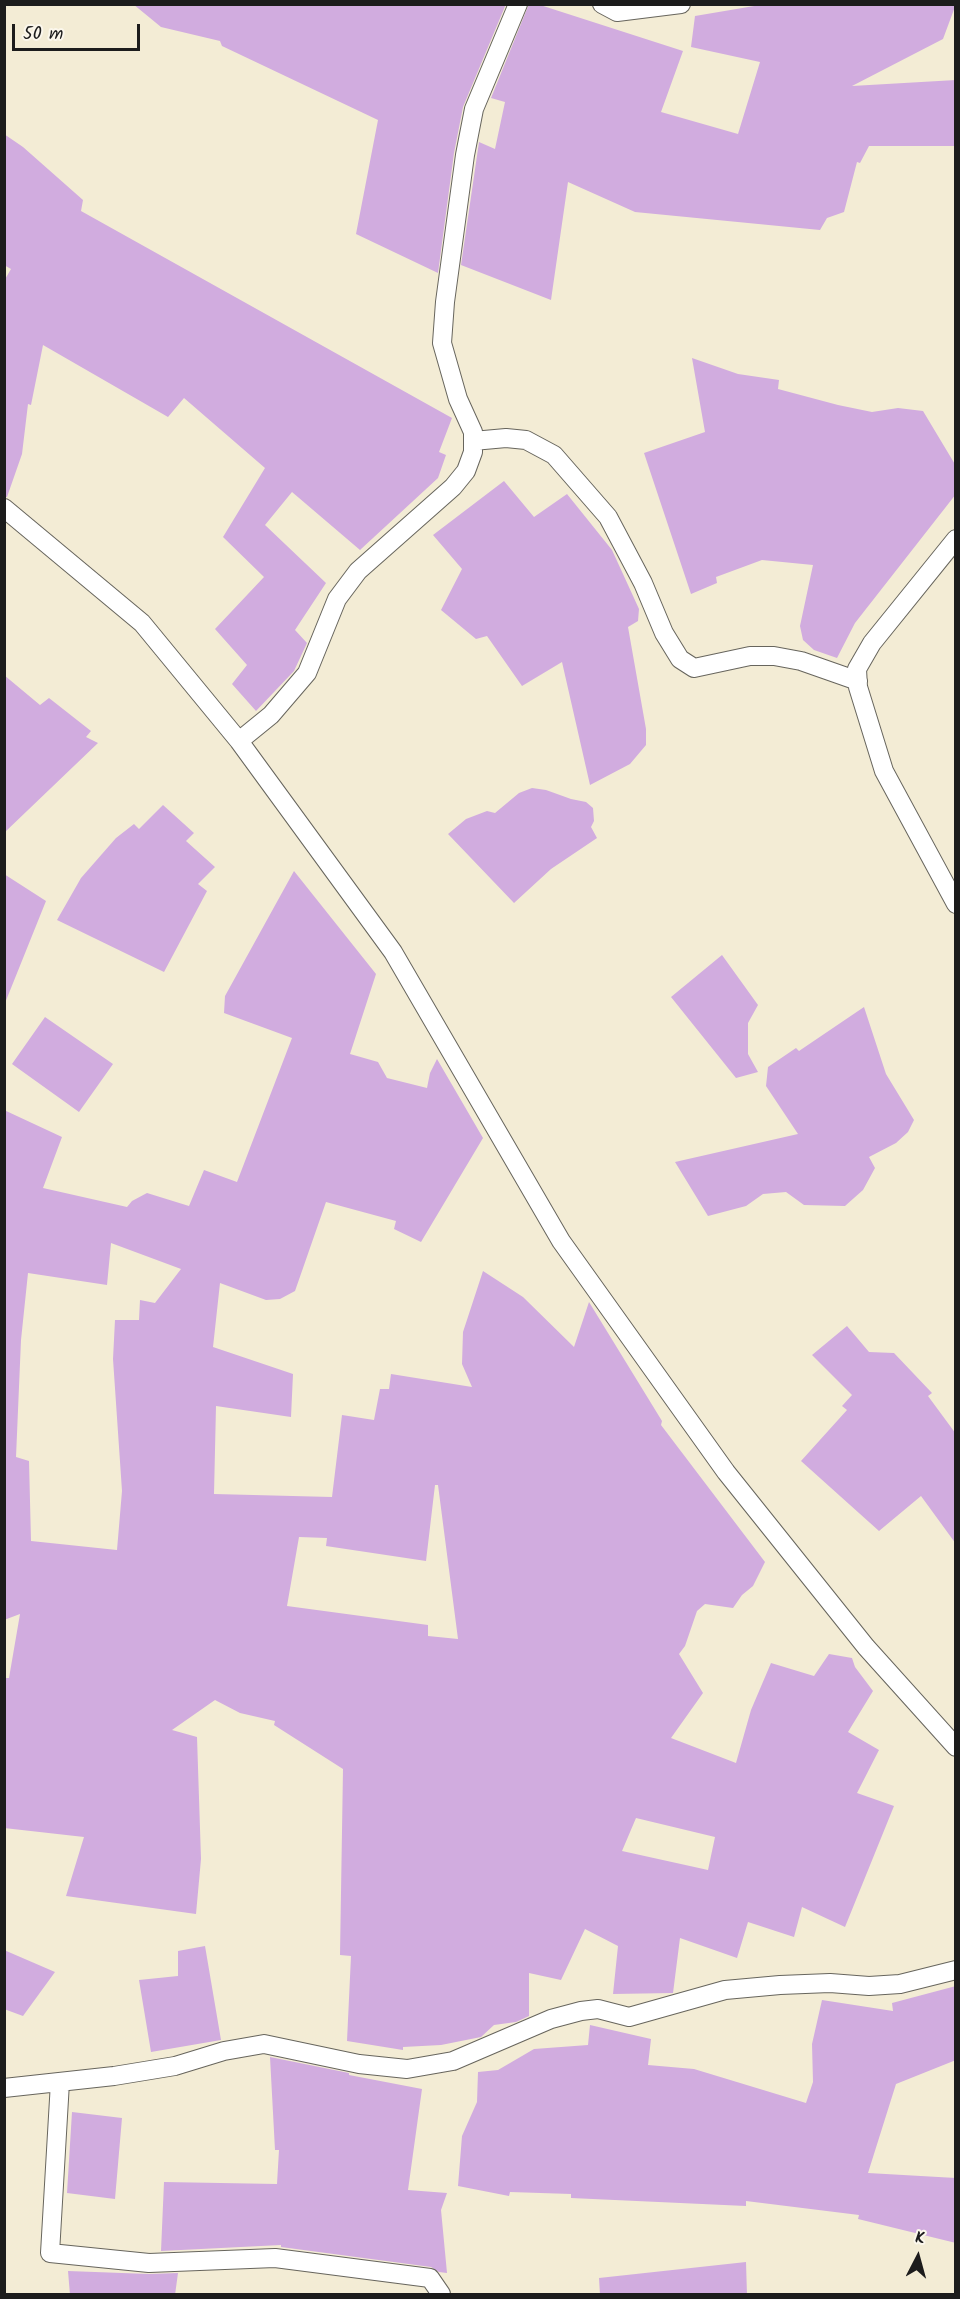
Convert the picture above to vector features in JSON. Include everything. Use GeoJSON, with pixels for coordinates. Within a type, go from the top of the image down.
{"type":"FeatureCollection","features":[{"type":"Feature","properties":{"kind":"street"},"geometry":{"type":"LineString","coordinates":[[239,741],[271,715],[307,673],[337,599],[358,571],[453,487],[466,471],[473,452],[473,432],[458,399],[442,343],[445,302],[465,155],[474,109],[518,4]]}},
{"type":"Feature","properties":{"kind":"street"},"geometry":{"type":"LineString","coordinates":[[602,4],[617,12],[681,4]]}},
{"type":"Feature","properties":{"kind":"street"},"geometry":{"type":"LineString","coordinates":[[473,441],[506,438],[526,440],[554,455],[608,516],[643,583],[664,633],[680,659],[694,668],[750,656],[774,656],[801,661],[858,681]]}},
{"type":"Feature","properties":{"kind":"street"},"geometry":{"type":"LineString","coordinates":[[4,508],[142,623],[239,741],[393,952],[574,1261],[726,1472],[866,1647],[956,1747]]}},
{"type":"Feature","properties":{"kind":"street"},"geometry":{"type":"LineString","coordinates":[[956,539],[872,643],[857,669],[858,681],[884,771],[956,904]]}},
{"type":"Feature","properties":{"kind":"street"},"geometry":{"type":"LineString","coordinates":[[4,2088],[114,2076],[175,2066],[224,2051],[264,2044],[359,2064],[406,2069],[453,2061],[551,2019],[580,2011],[598,2008],[629,2017],[725,1990],[780,1984],[830,1983],[868,1986],[900,1983],[956,1971]]}},
{"type":"Feature","properties":{"kind":"street"},"geometry":{"type":"LineString","coordinates":[[60,2082],[50,2253],[149,2263],[275,2258],[430,2278],[441,2295]]}},
{"type":"Feature","properties":{"kind":"building"},"geometry":{"type":"Polygon","coordinates":[[[133,4],[506,4],[463,107],[454,153],[438,273],[356,234],[378,120],[222,46],[220,41],[161,27],[133,4]]]}},
{"type":"Feature","properties":{"kind":"building"},"geometry":{"type":"Polygon","coordinates":[[[529,4],[537,4],[683,51],[661,112],[738,134],[760,62],[691,47],[695,16],[766,4],[956,4],[943,39],[852,86],[956,80],[956,146],[869,146],[860,163],[857,162],[844,212],[827,218],[820,230],[635,212],[568,182],[551,300],[461,265],[479,142],[495,149],[505,102],[491,98],[529,4]]]}},
{"type":"Feature","properties":{"kind":"building"},"geometry":{"type":"Polygon","coordinates":[[[4,134],[23,147],[83,200],[81,211],[452,418],[439,452],[446,455],[438,478],[360,550],[292,492],[265,525],[326,583],[295,630],[307,643],[294,671],[256,711],[232,684],[247,665],[215,629],[264,577],[223,537],[265,468],[184,398],[168,417],[43,345],[31,405],[28,404],[22,454],[7,497],[4,497],[4,281],[11,269],[4,265],[4,134]]]}},
{"type":"Feature","properties":{"kind":"building"},"geometry":{"type":"Polygon","coordinates":[[[692,358],[738,374],[779,380],[778,389],[838,405],[872,412],[898,408],[923,411],[956,466],[956,494],[855,623],[837,658],[814,650],[803,640],[800,626],[813,565],[762,560],[716,577],[717,583],[691,594],[644,453],[705,432],[692,358]]]}},
{"type":"Feature","properties":{"kind":"building"},"geometry":{"type":"Polygon","coordinates":[[[504,481],[534,517],[567,494],[612,550],[639,609],[638,621],[628,627],[646,729],[646,745],[630,764],[590,785],[562,662],[522,686],[487,636],[476,639],[441,610],[462,569],[433,535],[504,481]]]}},
{"type":"Feature","properties":{"kind":"building"},"geometry":{"type":"Polygon","coordinates":[[[4,675],[40,705],[49,698],[91,731],[86,737],[98,743],[4,833],[4,675]]]}},
{"type":"Feature","properties":{"kind":"building"},"geometry":{"type":"Polygon","coordinates":[[[532,788],[586,802],[593,808],[594,821],[591,827],[597,838],[551,869],[514,903],[448,834],[466,819],[487,811],[495,813],[519,793],[532,788]]]}},
{"type":"Feature","properties":{"kind":"building"},"geometry":{"type":"Polygon","coordinates":[[[163,805],[194,833],[186,841],[215,867],[198,884],[207,891],[164,972],[57,920],[81,878],[116,838],[134,824],[139,829],[163,805]]]}},
{"type":"Feature","properties":{"kind":"building"},"geometry":{"type":"Polygon","coordinates":[[[294,871],[376,974],[350,1054],[378,1062],[387,1078],[427,1088],[430,1073],[437,1059],[483,1138],[421,1242],[394,1229],[396,1221],[326,1202],[295,1291],[280,1299],[266,1300],[220,1283],[213,1347],[293,1374],[291,1417],[216,1406],[214,1494],[332,1497],[342,1415],[374,1420],[380,1389],[389,1389],[391,1374],[472,1387],[462,1364],[463,1332],[483,1271],[523,1297],[574,1347],[589,1302],[662,1421],[661,1425],[765,1562],[753,1586],[742,1595],[733,1608],[705,1604],[697,1611],[685,1646],[679,1654],[703,1693],[671,1738],[736,1763],[751,1710],[771,1663],[814,1676],[829,1654],[852,1658],[855,1667],[873,1691],[848,1732],[879,1750],[857,1793],[894,1806],[845,1927],[802,1907],[794,1937],[748,1922],[737,1958],[680,1938],[673,1993],[613,1994],[618,1946],[585,1929],[561,1980],[529,1973],[529,2016],[516,2022],[494,2025],[481,2037],[441,2045],[403,2047],[403,2050],[347,2041],[351,1956],[340,1955],[343,1769],[274,1725],[275,1721],[240,1713],[215,1700],[172,1730],[197,1737],[201,1859],[196,1914],[66,1896],[84,1837],[4,1828],[4,1678],[9,1678],[20,1614],[4,1620],[4,1110],[62,1137],[43,1188],[127,1207],[132,1201],[147,1193],[189,1206],[204,1170],[237,1182],[292,1038],[224,1013],[225,996],[294,871]],[[111,1243],[107,1285],[28,1273],[21,1340],[16,1457],[29,1461],[31,1541],[117,1550],[122,1491],[113,1359],[115,1320],[139,1320],[140,1300],[155,1303],[181,1269],[111,1243]],[[435,1485],[426,1561],[326,1546],[327,1538],[299,1537],[287,1606],[428,1625],[428,1636],[458,1639],[438,1485],[435,1485]],[[636,1818],[622,1851],[708,1870],[715,1837],[636,1818]]]}},
{"type":"Feature","properties":{"kind":"building"},"geometry":{"type":"Polygon","coordinates":[[[4,874],[46,901],[5,1003],[4,1003],[4,874]]]}},
{"type":"Feature","properties":{"kind":"building"},"geometry":{"type":"Polygon","coordinates":[[[722,955],[758,1005],[748,1023],[748,1054],[758,1072],[736,1078],[671,997],[722,955]]]}},
{"type":"Feature","properties":{"kind":"building"},"geometry":{"type":"Polygon","coordinates":[[[864,1007],[886,1074],[914,1120],[908,1132],[896,1143],[869,1157],[875,1168],[863,1190],[845,1206],[804,1205],[786,1192],[763,1194],[746,1206],[708,1216],[675,1162],[798,1134],[766,1086],[768,1067],[796,1048],[799,1051],[864,1007]]]}},
{"type":"Feature","properties":{"kind":"building"},"geometry":{"type":"Polygon","coordinates":[[[45,1017],[113,1064],[79,1112],[12,1064],[45,1017]]]}},
{"type":"Feature","properties":{"kind":"building"},"geometry":{"type":"Polygon","coordinates":[[[847,1326],[869,1352],[894,1353],[932,1393],[928,1396],[956,1434],[956,1544],[921,1496],[879,1531],[801,1461],[847,1410],[842,1406],[852,1395],[812,1355],[847,1326]]]}},
{"type":"Feature","properties":{"kind":"building"},"geometry":{"type":"Polygon","coordinates":[[[205,1946],[221,2040],[151,2052],[139,1980],[178,1976],[178,1951],[205,1946]]]}},
{"type":"Feature","properties":{"kind":"building"},"geometry":{"type":"Polygon","coordinates":[[[4,1950],[55,1972],[23,2016],[4,2009],[4,1950]]]}},
{"type":"Feature","properties":{"kind":"building"},"geometry":{"type":"Polygon","coordinates":[[[956,1986],[956,2060],[896,2084],[868,2173],[956,2178],[956,2243],[858,2219],[859,2215],[746,2201],[746,2206],[571,2198],[571,2194],[510,2192],[509,2196],[458,2186],[462,2136],[477,2102],[478,2072],[498,2070],[534,2049],[588,2045],[590,2025],[651,2039],[648,2065],[694,2069],[806,2103],[813,2082],[812,2044],[822,2000],[893,2011],[892,2003],[956,1986]]]}},
{"type":"Feature","properties":{"kind":"building"},"geometry":{"type":"Polygon","coordinates":[[[270,2057],[422,2089],[408,2190],[447,2193],[441,2210],[447,2273],[439,2272],[431,2267],[281,2247],[281,2245],[161,2251],[164,2182],[277,2184],[279,2150],[275,2150],[270,2057]]]}},
{"type":"Feature","properties":{"kind":"building"},"geometry":{"type":"Polygon","coordinates":[[[72,2112],[122,2118],[115,2199],[67,2193],[72,2112]]]}},
{"type":"Feature","properties":{"kind":"building"},"geometry":{"type":"Polygon","coordinates":[[[746,2262],[747,2295],[600,2295],[599,2278],[746,2262]]]}},
{"type":"Feature","properties":{"kind":"building"},"geometry":{"type":"Polygon","coordinates":[[[68,2271],[178,2273],[175,2295],[70,2295],[68,2271]]]}}]}
